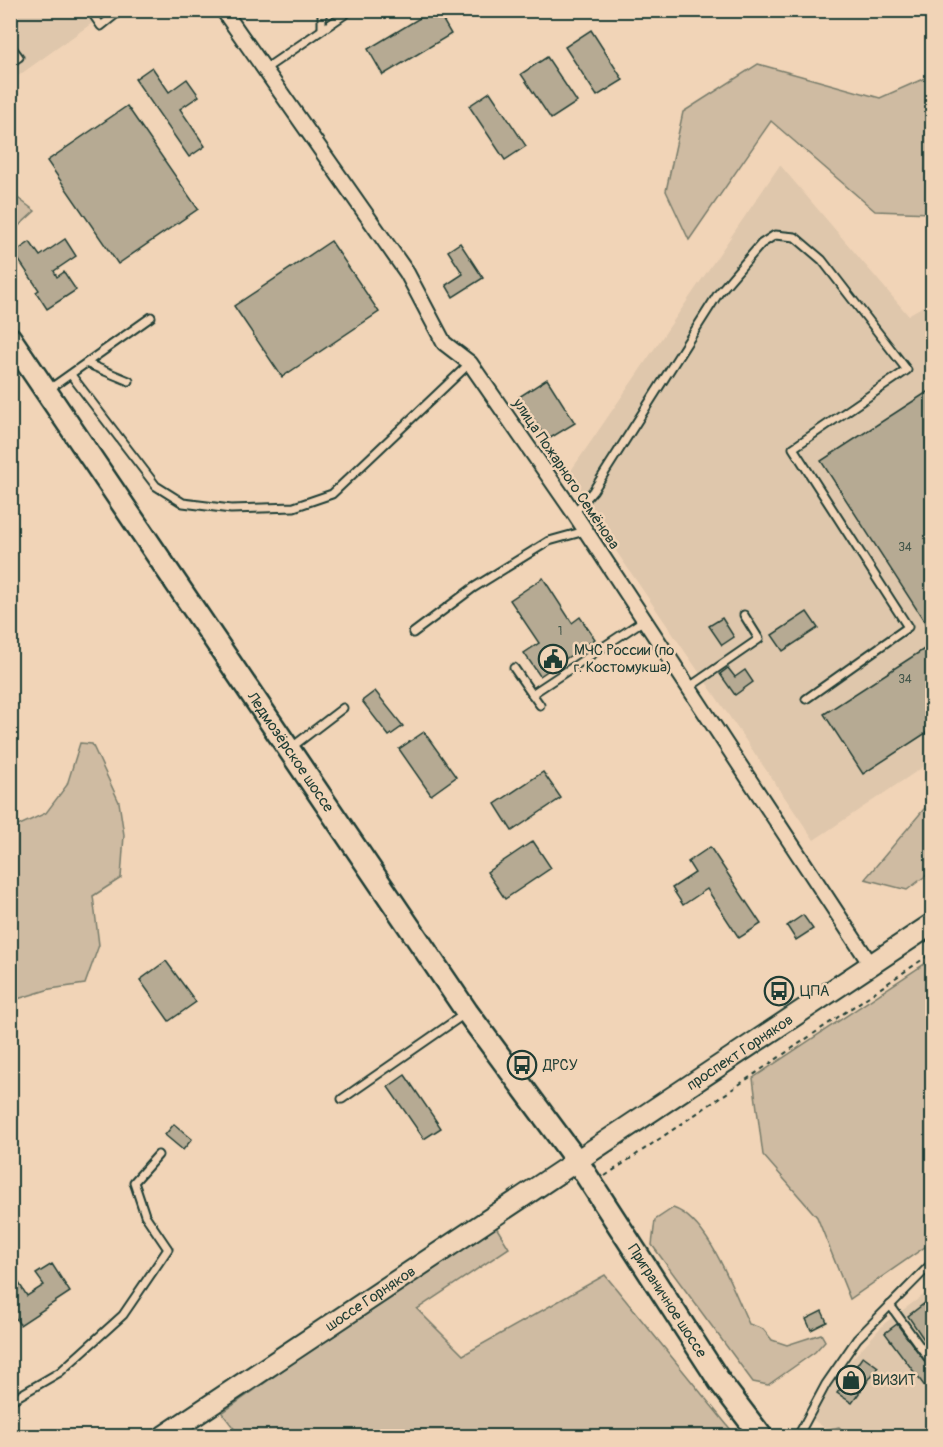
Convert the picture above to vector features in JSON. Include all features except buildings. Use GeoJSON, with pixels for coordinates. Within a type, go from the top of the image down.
{"type":"FeatureCollection","features":[{"type":"Feature","properties":{"kind":"main road","name":"Ледмозёрское шоссе"},"geometry":{"type":"LineString","coordinates":[[10,338],[467,1012],[577,1161]]}},
{"type":"Feature","properties":{"kind":"main road","name":"проспект Горняков"},"geometry":{"type":"LineString","coordinates":[[577,1161],[933,924]]}},
{"type":"Feature","properties":{"kind":"main road","name":"Приграничное шоссе"},"geometry":{"type":"LineString","coordinates":[[577,1161],[708,1364],[761,1437]]}},
{"type":"Feature","properties":{"kind":"main road","name":"шоссе Горняков"},"geometry":{"type":"LineString","coordinates":[[164,1437],[577,1161]]}},
{"type":"Feature","properties":{"kind":"street","name":"улица Пожарного Семёнова"},"geometry":{"type":"LineString","coordinates":[[223,10],[407,273],[444,343],[470,363],[574,513],[871,965]]}},
{"type":"Feature","properties":{"kind":"lane"},"geometry":{"type":"LineString","coordinates":[[90,10],[101,26],[121,10]]}},
{"type":"Feature","properties":{"kind":"lane"},"geometry":{"type":"LineString","coordinates":[[322,10],[322,28]]}},
{"type":"Feature","properties":{"kind":"lane"},"geometry":{"type":"LineString","coordinates":[[265,69],[351,10]]}},
{"type":"Feature","properties":{"kind":"lane"},"geometry":{"type":"LineString","coordinates":[[10,45],[19,57],[10,63]]}},
{"type":"Feature","properties":{"kind":"lane"},"geometry":{"type":"LineString","coordinates":[[574,513],[593,491],[718,294],[761,244],[775,235],[795,237],[822,260],[907,370],[794,448],[908,627],[806,699]]}},
{"type":"Feature","properties":{"kind":"lane"},"geometry":{"type":"LineString","coordinates":[[47,391],[151,317]]}},
{"type":"Feature","properties":{"kind":"lane"},"geometry":{"type":"LineString","coordinates":[[71,375],[156,486],[183,502],[231,509],[294,507],[332,494],[470,363]]}},
{"type":"Feature","properties":{"kind":"lane"},"geometry":{"type":"LineString","coordinates":[[88,364],[129,381]]}},
{"type":"Feature","properties":{"kind":"lane"},"geometry":{"type":"LineString","coordinates":[[413,633],[472,588],[549,541],[585,531]]}},
{"type":"Feature","properties":{"kind":"lane"},"geometry":{"type":"LineString","coordinates":[[688,688],[759,639],[744,615]]}},
{"type":"Feature","properties":{"kind":"lane"},"geometry":{"type":"LineString","coordinates":[[532,694],[644,620]]}},
{"type":"Feature","properties":{"kind":"lane"},"geometry":{"type":"LineString","coordinates":[[514,668],[540,705]]}},
{"type":"Feature","properties":{"kind":"lane"},"geometry":{"type":"LineString","coordinates":[[290,748],[343,708]]}},
{"type":"Feature","properties":{"kind":"lane"},"geometry":{"type":"LineString","coordinates":[[342,1099],[467,1012]]}},
{"type":"Feature","properties":{"kind":"lane"},"geometry":{"type":"LineString","coordinates":[[10,1401],[60,1372],[123,1315],[168,1249],[145,1215],[134,1182],[158,1155]]}},
{"type":"Feature","properties":{"kind":"lane"},"geometry":{"type":"LineString","coordinates":[[798,1437],[826,1384],[851,1348],[933,1263]]}},
{"type":"Feature","properties":{"kind":"lane"},"geometry":{"type":"LineString","coordinates":[[890,1305],[933,1363]]}},
{"type":"Feature","properties":{"kind":"path"},"geometry":{"type":"LineString","coordinates":[[593,1185],[933,953]]}},
{"type":"Feature","properties":{"kind":"shaded area"},"geometry":{"type":"Polygon","coordinates":[[[11,11],[109,11],[11,81],[11,11]]]}},
{"type":"Feature","properties":{"kind":"shaded area"},"geometry":{"type":"Polygon","coordinates":[[[758,64],[880,98],[932,75],[932,213],[875,211],[771,121],[689,240],[666,191],[683,112],[758,64]]]}},
{"type":"Feature","properties":{"kind":"shaded area"},"geometry":{"type":"Polygon","coordinates":[[[780,165],[908,315],[932,301],[932,761],[814,840],[566,478],[780,165]]]}},
{"type":"Feature","properties":{"kind":"shaded area"},"geometry":{"type":"Polygon","coordinates":[[[11,193],[35,211],[11,233],[11,193]]]}},
{"type":"Feature","properties":{"kind":"shaded area"},"geometry":{"type":"Polygon","coordinates":[[[80,743],[92,744],[119,802],[124,835],[121,878],[93,896],[99,945],[85,984],[50,989],[11,1001],[11,829],[46,813],[67,785],[80,743]]]}},
{"type":"Feature","properties":{"kind":"shaded area"},"geometry":{"type":"Polygon","coordinates":[[[932,803],[932,871],[907,890],[865,879],[924,809],[932,803]]]}},
{"type":"Feature","properties":{"kind":"shaded area"},"geometry":{"type":"Polygon","coordinates":[[[932,959],[932,1242],[850,1299],[817,1217],[763,1155],[753,1078],[932,959]]]}},
{"type":"Feature","properties":{"kind":"shaded area"},"geometry":{"type":"Polygon","coordinates":[[[673,1208],[686,1215],[698,1226],[709,1241],[749,1324],[763,1329],[772,1340],[787,1345],[821,1334],[825,1341],[815,1352],[768,1385],[753,1382],[652,1245],[655,1220],[673,1208]]]}},
{"type":"Feature","properties":{"kind":"shaded area"},"geometry":{"type":"Polygon","coordinates":[[[493,1222],[509,1248],[417,1309],[463,1355],[605,1275],[736,1436],[247,1436],[235,1430],[222,1413],[493,1222]]]}},
{"type":"Feature","properties":{"kind":"shaded area"},"geometry":{"type":"Polygon","coordinates":[[[932,1289],[932,1436],[835,1436],[811,1418],[840,1372],[885,1323],[932,1289]]]}},
{"type":"Feature","properties":{"kind":"shaded area"},"geometry":{"type":"Polygon","coordinates":[[[839,1427],[849,1436],[818,1436],[820,1431],[839,1427]]]}},
{"type":"Feature","properties":{"kind":"place","name":"МЧС России (по г. Костомукша)"},"geometry":{"type":"Point","coordinates":[553,659]}},
{"type":"Feature","properties":{"kind":"place","name":"ЦПА"},"geometry":{"type":"Point","coordinates":[779,991]}},
{"type":"Feature","properties":{"kind":"place","name":"ДРСУ"},"geometry":{"type":"Point","coordinates":[522,1065]}},
{"type":"Feature","properties":{"kind":"place","name":"ВИЗИТ"},"geometry":{"type":"Point","coordinates":[851,1380]}}]}
